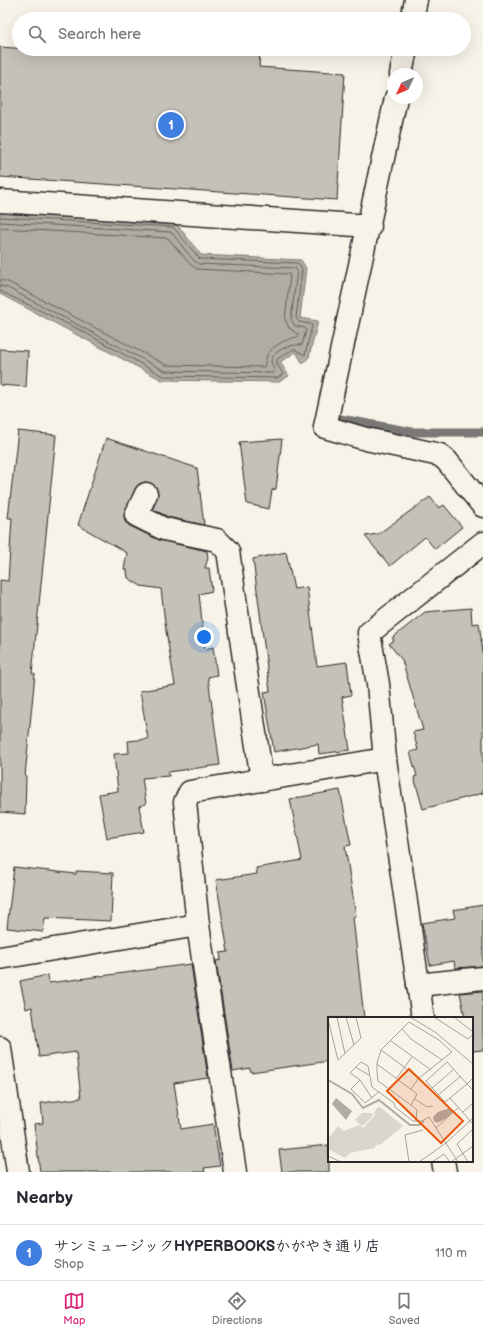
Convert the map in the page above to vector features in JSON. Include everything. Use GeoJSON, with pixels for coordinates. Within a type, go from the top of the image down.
{"type":"FeatureCollection","features":[{"type":"Feature","properties":{"kind":"street"},"geometry":{"type":"LineString","coordinates":[[413,12],[416,0]]}},
{"type":"Feature","properties":{"kind":"street"},"geometry":{"type":"LineString","coordinates":[[402,68],[405,56]]}},
{"type":"Feature","properties":{"kind":"street"},"geometry":{"type":"LineString","coordinates":[[395,104],[370,226],[325,427],[366,439],[440,455],[447,461],[483,506]]}},
{"type":"Feature","properties":{"kind":"street"},"geometry":{"type":"LineString","coordinates":[[0,201],[370,226]]}},
{"type":"Feature","properties":{"kind":"street"},"geometry":{"type":"LineString","coordinates":[[146,494],[136,515],[164,529],[217,540],[228,551],[262,780]]}},
{"type":"Feature","properties":{"kind":"street"},"geometry":{"type":"LineString","coordinates":[[423,1017],[385,759],[378,684],[369,633],[483,543]]}},
{"type":"Feature","properties":{"kind":"street"},"geometry":{"type":"LineString","coordinates":[[235,1172],[198,926],[185,802],[190,792],[385,759]]}},
{"type":"Feature","properties":{"kind":"street"},"geometry":{"type":"LineString","coordinates":[[0,958],[198,926]]}},
{"type":"Feature","properties":{"kind":"street"},"geometry":{"type":"LineString","coordinates":[[418,986],[483,978]]}},
{"type":"Feature","properties":{"kind":"street"},"geometry":{"type":"LineString","coordinates":[[0,1048],[18,1172]]}},
{"type":"Feature","properties":{"kind":"street"},"geometry":{"type":"LineString","coordinates":[[443,1162],[445,1172]]}},
{"type":"Feature","properties":{"kind":"water"},"geometry":{"type":"Polygon","coordinates":[[[0,213],[176,223],[201,255],[301,260],[306,268],[300,318],[318,321],[309,357],[303,364],[296,352],[280,362],[289,376],[279,382],[162,380],[0,294],[0,213]]]}},
{"type":"Feature","properties":{"kind":"building"},"geometry":{"type":"Polygon","coordinates":[[[0,47],[12,48],[12,56],[260,56],[259,67],[345,73],[337,200],[0,177],[0,47]]]}},
{"type":"Feature","properties":{"kind":"building"},"geometry":{"type":"Polygon","coordinates":[[[0,349],[28,351],[26,387],[0,385],[0,349]]]}},
{"type":"Feature","properties":{"kind":"building"},"geometry":{"type":"Polygon","coordinates":[[[18,431],[56,435],[32,674],[35,674],[25,776],[25,814],[0,812],[0,580],[8,581],[12,518],[8,518],[18,431]]]}},
{"type":"Feature","properties":{"kind":"building"},"geometry":{"type":"Polygon","coordinates":[[[106,438],[197,468],[204,525],[168,517],[153,509],[158,493],[156,487],[151,483],[145,482],[139,484],[135,489],[124,516],[125,522],[130,526],[159,540],[207,551],[208,558],[205,568],[209,568],[212,591],[199,594],[205,649],[213,647],[217,675],[208,677],[220,765],[168,772],[169,776],[142,778],[146,804],[139,806],[144,832],[107,838],[99,794],[118,791],[114,754],[129,753],[128,741],[148,739],[140,691],[175,685],[161,589],[141,586],[128,578],[127,570],[124,569],[127,553],[78,525],[106,438]]]}},
{"type":"Feature","properties":{"kind":"building"},"geometry":{"type":"Polygon","coordinates":[[[282,439],[276,489],[272,490],[269,509],[247,504],[239,442],[282,439]]]}},
{"type":"Feature","properties":{"kind":"building"},"geometry":{"type":"Polygon","coordinates":[[[430,497],[439,508],[444,505],[462,527],[435,549],[425,537],[390,566],[365,536],[378,534],[430,497]]]}},
{"type":"Feature","properties":{"kind":"building"},"geometry":{"type":"Polygon","coordinates":[[[286,552],[294,589],[307,587],[317,666],[347,662],[351,695],[342,697],[350,750],[319,754],[318,744],[274,752],[264,692],[270,691],[253,559],[286,552]]]}},
{"type":"Feature","properties":{"kind":"building"},"geometry":{"type":"Polygon","coordinates":[[[471,608],[472,624],[479,623],[483,653],[483,793],[423,809],[414,777],[417,776],[410,752],[418,750],[413,732],[423,730],[402,660],[389,644],[394,640],[392,638],[425,612],[471,608]]]}},
{"type":"Feature","properties":{"kind":"building"},"geometry":{"type":"Polygon","coordinates":[[[340,790],[351,845],[345,846],[356,916],[353,917],[364,1017],[328,1017],[328,1061],[251,1072],[250,1068],[233,1071],[216,961],[221,960],[220,953],[228,952],[216,880],[257,874],[256,868],[302,860],[290,799],[340,790]]]}},
{"type":"Feature","properties":{"kind":"building"},"geometry":{"type":"Polygon","coordinates":[[[14,867],[76,874],[76,871],[113,873],[111,921],[45,918],[43,932],[7,928],[14,867]]]}},
{"type":"Feature","properties":{"kind":"building"},"geometry":{"type":"Polygon","coordinates":[[[483,905],[483,966],[455,968],[454,961],[430,965],[422,923],[455,918],[453,910],[483,905]]]}},
{"type":"Feature","properties":{"kind":"building"},"geometry":{"type":"Polygon","coordinates":[[[191,964],[208,1078],[174,1083],[181,1129],[213,1124],[220,1166],[204,1168],[205,1172],[40,1172],[34,1124],[43,1123],[41,1103],[81,1098],[76,1052],[39,1057],[32,1007],[26,1009],[20,981],[48,975],[49,983],[191,964]]]}},
{"type":"Feature","properties":{"kind":"building"},"geometry":{"type":"Polygon","coordinates":[[[483,991],[483,1050],[473,1051],[473,1017],[465,1017],[460,993],[483,991]]]}},
{"type":"Feature","properties":{"kind":"building"},"geometry":{"type":"Polygon","coordinates":[[[328,1145],[329,1172],[282,1172],[279,1150],[328,1145]]]}},
{"type":"Feature","properties":{"kind":"waterway"},"geometry":{"type":"LineString","coordinates":[[341,419],[412,432],[483,432]]}},
{"type":"Feature","properties":{"kind":"place","name":"サンミュージックHYPERBOOKSかがやき通り店"},"geometry":{"type":"Point","coordinates":[171,125]}}]}
